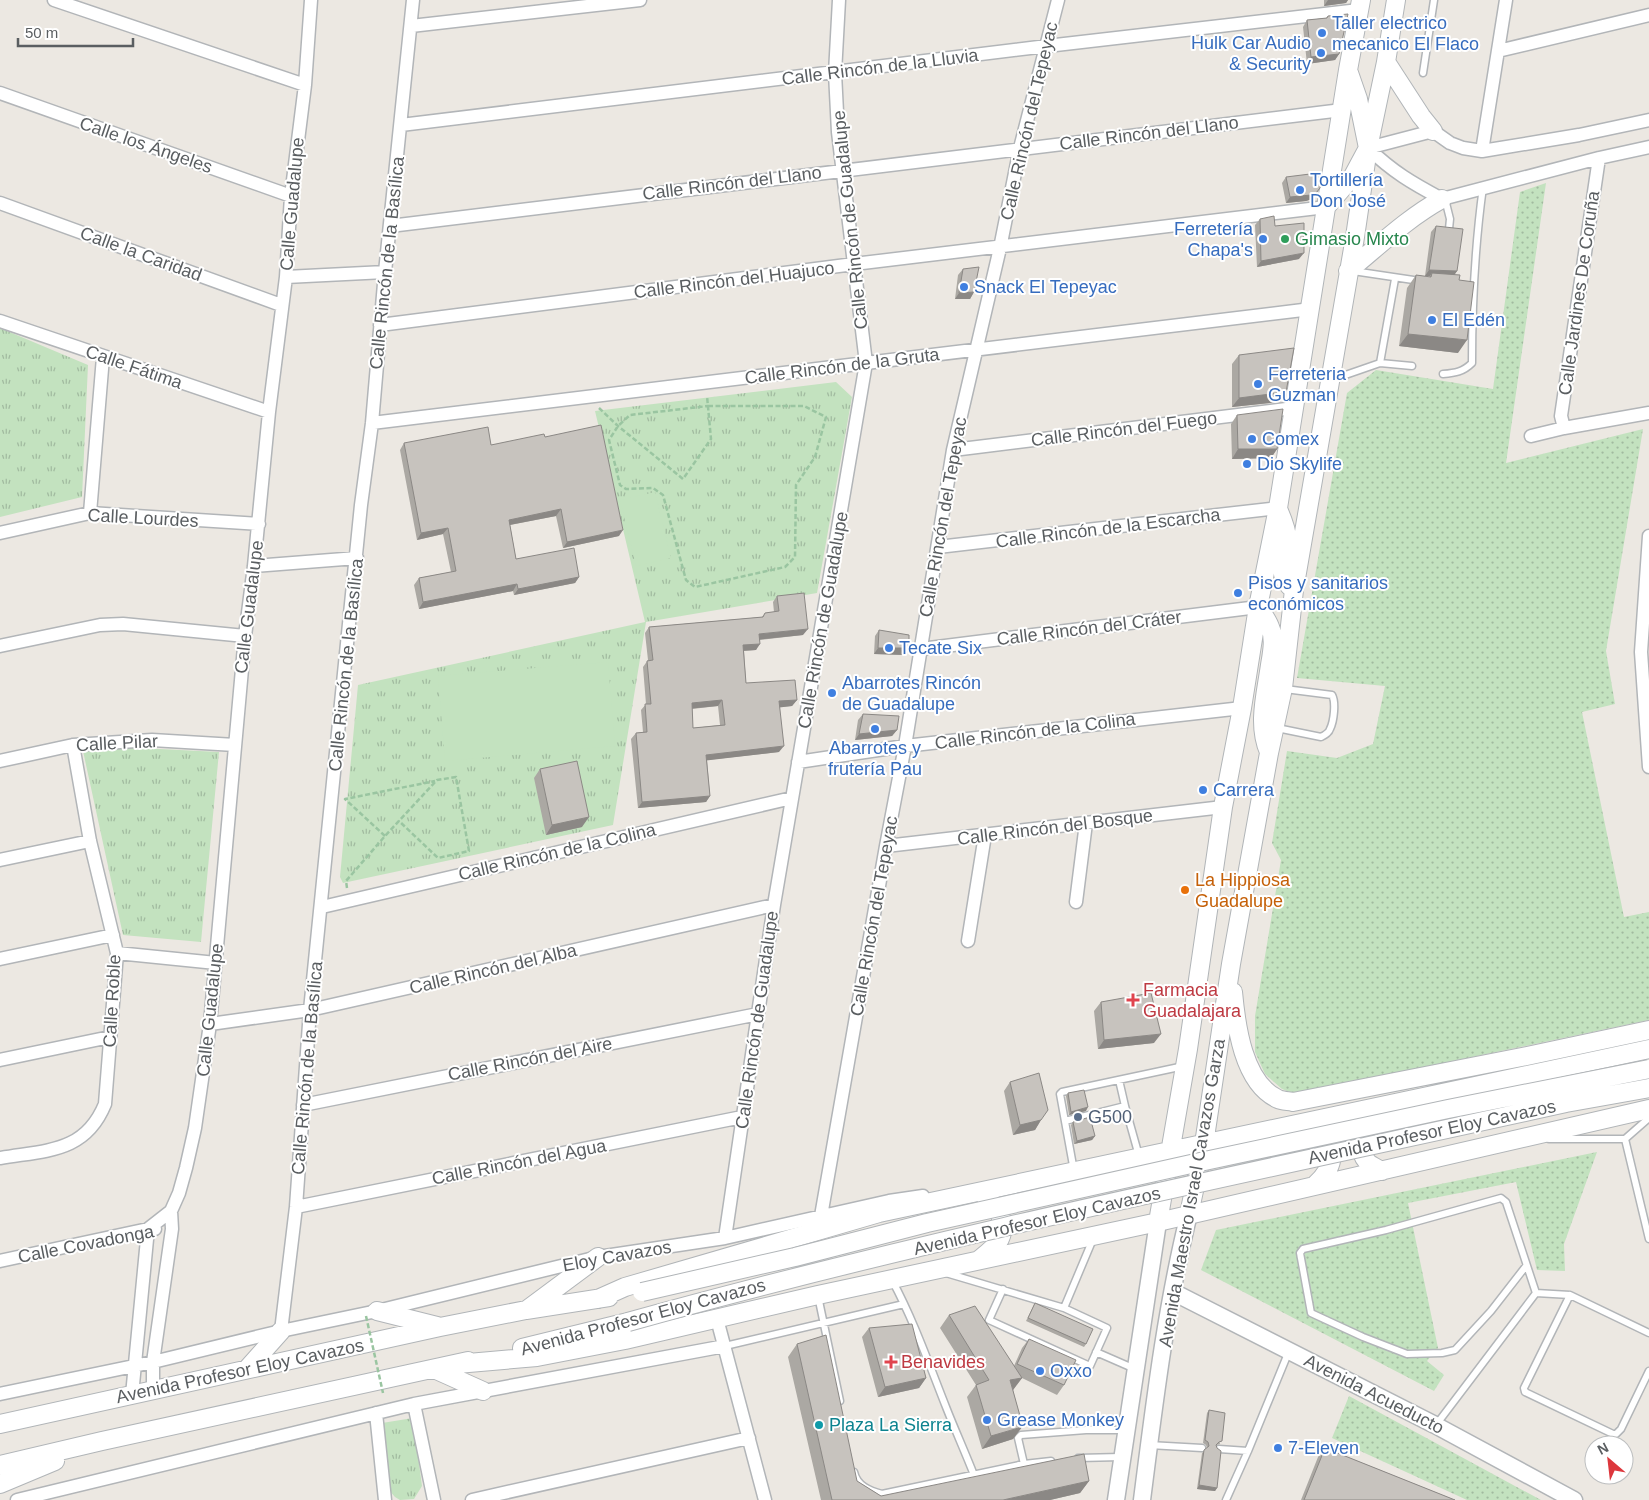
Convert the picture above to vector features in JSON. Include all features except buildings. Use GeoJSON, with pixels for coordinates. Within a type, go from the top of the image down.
{"type":"FeatureCollection","features":[{"type":"Feature","properties":{"kind":"main road","name":"Avenida Maestro Israel Cavazos Garza"},"geometry":{"type":"LineString","coordinates":[[1189,1214],[1204,1144],[1231,964],[1269,753],[1276,728],[1283,688],[1294,590],[1368,148],[1386,62],[1396,0]]}},
{"type":"Feature","properties":{"kind":"main road","name":"Avenida Maestro Israel Cavazos Garza"},"geometry":{"type":"LineString","coordinates":[[1158,1222],[1185,1066],[1223,807],[1242,708],[1258,607],[1278,508],[1360,5]]}},
{"type":"Feature","properties":{"kind":"main road"},"geometry":{"type":"LineString","coordinates":[[1386,62],[1433,131]]}},
{"type":"Feature","properties":{"kind":"main road"},"geometry":{"type":"LineString","coordinates":[[1326,206],[1353,176],[1368,148],[1358,99],[1348,70]]}},
{"type":"Feature","properties":{"kind":"main road"},"geometry":{"type":"LineString","coordinates":[[1348,271],[1412,217],[1443,199]]}},
{"type":"Feature","properties":{"kind":"main road"},"geometry":{"type":"LineString","coordinates":[[1278,508],[1287,540],[1282,573],[1284,579],[1294,590]]}},
{"type":"Feature","properties":{"kind":"main road"},"geometry":{"type":"LineString","coordinates":[[1258,607],[1272,632],[1272,650],[1262,726],[1264,741],[1269,753]]}},
{"type":"Feature","properties":{"kind":"main road"},"geometry":{"type":"LineString","coordinates":[[1231,964],[1236,1019],[1245,1058],[1254,1076],[1265,1089],[1278,1099],[1293,1102],[1649,1030]]}},
{"type":"Feature","properties":{"kind":"main road","name":"Avenida Profesor Eloy Cavazos"},"geometry":{"type":"LineString","coordinates":[[598,1299],[625,1287],[879,1213],[1649,1049]]}},
{"type":"Feature","properties":{"kind":"main road","name":"Avenida Profesor Eloy Cavazos"},"geometry":{"type":"LineString","coordinates":[[0,1424],[440,1327],[526,1310],[642,1292],[795,1257],[927,1223],[1200,1162],[1448,1109],[1649,1070]]}},
{"type":"Feature","properties":{"kind":"main road","name":"Avenida Profesor Eloy Cavazos"},"geometry":{"type":"LineString","coordinates":[[0,1465],[457,1364],[628,1322],[745,1290],[1008,1226],[1566,1103],[1649,1088]]}},
{"type":"Feature","properties":{"kind":"main road"},"geometry":{"type":"LineString","coordinates":[[1379,1107],[1366,1118],[1360,1132],[1360,1148],[1368,1162],[1382,1171]]}},
{"type":"Feature","properties":{"kind":"main road","name":"Avenida Profesor Eloy Cavazos"},"geometry":{"type":"LineString","coordinates":[[457,1364],[537,1357],[625,1340],[818,1295],[1094,1234],[1158,1222],[1649,1110]]}},
{"type":"Feature","properties":{"kind":"main road"},"geometry":{"type":"LineString","coordinates":[[1300,1123],[1314,1126],[1325,1136],[1331,1148],[1332,1162],[1326,1175],[1315,1185]]}},
{"type":"Feature","properties":{"kind":"main road"},"geometry":{"type":"LineString","coordinates":[[1027,1180],[1016,1196],[1011,1210],[1013,1225],[1024,1241],[1033,1248]]}},
{"type":"Feature","properties":{"kind":"main road"},"geometry":{"type":"LineString","coordinates":[[961,1195],[991,1202],[998,1210],[1001,1219],[1002,1230],[999,1242],[978,1260]]}},
{"type":"Feature","properties":{"kind":"main road"},"geometry":{"type":"LineString","coordinates":[[526,1310],[598,1257]]}},
{"type":"Feature","properties":{"kind":"main road"},"geometry":{"type":"LineString","coordinates":[[371,1314],[440,1327]]}},
{"type":"Feature","properties":{"kind":"main road"},"geometry":{"type":"LineString","coordinates":[[248,1368],[281,1331]]}},
{"type":"Feature","properties":{"kind":"main road"},"geometry":{"type":"LineString","coordinates":[[434,1369],[483,1391]]}},
{"type":"Feature","properties":{"kind":"main road"},"geometry":{"type":"LineString","coordinates":[[0,1484],[102,1441]]}},
{"type":"Feature","properties":{"kind":"street"},"geometry":{"type":"LineString","coordinates":[[54,0],[305,85]]}},
{"type":"Feature","properties":{"kind":"street","name":"Calle Guadalupe"},"geometry":{"type":"LineString","coordinates":[[152,1390],[153,1362],[172,1229],[171,1211],[179,1193],[195,1128],[210,1024],[245,636],[259,524],[281,305],[286,277],[291,196],[305,85],[311,0]]}},
{"type":"Feature","properties":{"kind":"street","name":"Calle Rincón de la Basílica"},"geometry":{"type":"LineString","coordinates":[[281,1331],[296,1207],[310,1010],[322,907],[361,505],[372,423],[385,272],[413,0]]}},
{"type":"Feature","properties":{"kind":"street"},"geometry":{"type":"LineString","coordinates":[[411,26],[640,0]]}},
{"type":"Feature","properties":{"kind":"street","name":"Calle Rincón de Guadalupe"},"geometry":{"type":"LineString","coordinates":[[725,1238],[774,905],[866,363],[842,170],[835,73],[839,0]]}},
{"type":"Feature","properties":{"kind":"street","name":"Calle Rincón del Tepeyac"},"geometry":{"type":"LineString","coordinates":[[821,1216],[905,746],[953,450],[1000,248],[1020,148],[1058,0]]}},
{"type":"Feature","properties":{"kind":"street"},"geometry":{"type":"LineString","coordinates":[[1482,151],[1506,0]]}},
{"type":"Feature","properties":{"kind":"street","name":"Calle Rincón de la Lluvia"},"geometry":{"type":"LineString","coordinates":[[401,125],[835,73],[1360,5]]}},
{"type":"Feature","properties":{"kind":"street"},"geometry":{"type":"LineString","coordinates":[[1498,51],[1649,15]]}},
{"type":"Feature","properties":{"kind":"street","name":"Calle los Ángeles"},"geometry":{"type":"LineString","coordinates":[[0,93],[291,196]]}},
{"type":"Feature","properties":{"kind":"street","name":"Calle Rincón del Llano"},"geometry":{"type":"LineString","coordinates":[[390,226],[1342,110]]}},
{"type":"Feature","properties":{"kind":"street"},"geometry":{"type":"LineString","coordinates":[[1368,148],[1433,131],[1450,143],[1463,148],[1482,151],[1579,135],[1649,120]]}},
{"type":"Feature","properties":{"kind":"street"},"geometry":{"type":"LineString","coordinates":[[1368,148],[1405,179],[1443,199],[1483,187],[1649,147]]}},
{"type":"Feature","properties":{"kind":"street","name":"Calle Jardines De Coruña"},"geometry":{"type":"LineString","coordinates":[[1564,428],[1561,416],[1599,158]]}},
{"type":"Feature","properties":{"kind":"street","name":"Calle la Caridad"},"geometry":{"type":"LineString","coordinates":[[0,203],[281,305]]}},
{"type":"Feature","properties":{"kind":"street","name":"Calle Rincón del Huajuco"},"geometry":{"type":"LineString","coordinates":[[380,325],[1326,206]]}},
{"type":"Feature","properties":{"kind":"street"},"geometry":{"type":"LineString","coordinates":[[286,277],[385,272]]}},
{"type":"Feature","properties":{"kind":"street","name":"Calle Rincón de la Gruta"},"geometry":{"type":"LineString","coordinates":[[372,423],[1311,309]]}},
{"type":"Feature","properties":{"kind":"street","name":"Calle Fátima"},"geometry":{"type":"LineString","coordinates":[[0,321],[269,412]]}},
{"type":"Feature","properties":{"kind":"street"},"geometry":{"type":"LineString","coordinates":[[90,513],[103,356]]}},
{"type":"Feature","properties":{"kind":"street","name":"Calle Rincón del Fuego"},"geometry":{"type":"LineString","coordinates":[[953,450],[1294,408]]}},
{"type":"Feature","properties":{"kind":"street"},"geometry":{"type":"LineString","coordinates":[[1531,436],[1564,428],[1649,413]]}},
{"type":"Feature","properties":{"kind":"street","name":"Calle Rincón de la Escarcha"},"geometry":{"type":"LineString","coordinates":[[938,547],[1278,508]]}},
{"type":"Feature","properties":{"kind":"street","name":"Calle Lourdes"},"geometry":{"type":"LineString","coordinates":[[0,533],[90,513],[259,524]]}},
{"type":"Feature","properties":{"kind":"street"},"geometry":{"type":"LineString","coordinates":[[1649,536],[1645,652],[1649,759]]}},
{"type":"Feature","properties":{"kind":"street"},"geometry":{"type":"LineString","coordinates":[[254,566],[357,558]]}},
{"type":"Feature","properties":{"kind":"street","name":"Calle Rincón del Cráter"},"geometry":{"type":"LineString","coordinates":[[921,649],[1258,607]]}},
{"type":"Feature","properties":{"kind":"street"},"geometry":{"type":"LineString","coordinates":[[0,646],[100,625],[123,624],[245,636]]}},
{"type":"Feature","properties":{"kind":"street","name":"Calle Rincón de la Colina"},"geometry":{"type":"LineString","coordinates":[[798,762],[905,746],[1242,708]]}},
{"type":"Feature","properties":{"kind":"street","name":"Calle Pilar"},"geometry":{"type":"LineString","coordinates":[[0,761],[73,745],[152,740],[235,745]]}},
{"type":"Feature","properties":{"kind":"street","name":"Calle Roble"},"geometry":{"type":"LineString","coordinates":[[0,1158],[64,1147],[78,1140],[99,1120],[105,1104],[117,953],[90,841],[73,745]]}},
{"type":"Feature","properties":{"kind":"street","name":"Calle Rincón de la Colina"},"geometry":{"type":"LineString","coordinates":[[322,907],[792,798]]}},
{"type":"Feature","properties":{"kind":"street","name":"Calle Rincón del Bosque"},"geometry":{"type":"LineString","coordinates":[[886,846],[1223,807]]}},
{"type":"Feature","properties":{"kind":"street"},"geometry":{"type":"LineString","coordinates":[[1076,902],[1086,824]]}},
{"type":"Feature","properties":{"kind":"street"},"geometry":{"type":"LineString","coordinates":[[968,941],[985,835]]}},
{"type":"Feature","properties":{"kind":"street"},"geometry":{"type":"LineString","coordinates":[[0,860],[90,841]]}},
{"type":"Feature","properties":{"kind":"street","name":"Calle Rincón del Alba"},"geometry":{"type":"LineString","coordinates":[[210,1024],[310,1010],[774,905]]}},
{"type":"Feature","properties":{"kind":"street"},"geometry":{"type":"LineString","coordinates":[[0,959],[114,935]]}},
{"type":"Feature","properties":{"kind":"street"},"geometry":{"type":"LineString","coordinates":[[117,953],[216,963]]}},
{"type":"Feature","properties":{"kind":"street","name":"Calle Rincón del Aire"},"geometry":{"type":"LineString","coordinates":[[303,1105],[758,1014]]}},
{"type":"Feature","properties":{"kind":"street"},"geometry":{"type":"LineString","coordinates":[[0,1060],[110,1037]]}},
{"type":"Feature","properties":{"kind":"street","name":"Calle Rincón del Agua"},"geometry":{"type":"LineString","coordinates":[[296,1207],[742,1117]]}},
{"type":"Feature","properties":{"kind":"street","name":"Eloy Cavazos"},"geometry":{"type":"LineString","coordinates":[[0,1394],[153,1362],[281,1331],[371,1314],[598,1257],[725,1238],[888,1201],[926,1195],[961,1195]]}},
{"type":"Feature","properties":{"kind":"street","name":"Calle Guadalupe"},"geometry":{"type":"LineString","coordinates":[[148,1229],[171,1211]]}},
{"type":"Feature","properties":{"kind":"street","name":"Avenida Maestro Israel Cavazos Garza"},"geometry":{"type":"LineString","coordinates":[[1142,1500],[1173,1292],[1189,1214]]}},
{"type":"Feature","properties":{"kind":"street","name":"Avenida Maestro Israel Cavazos Garza"},"geometry":{"type":"LineString","coordinates":[[1116,1500],[1158,1222]]}},
{"type":"Feature","properties":{"kind":"street"},"geometry":{"type":"LineString","coordinates":[[132,1395],[148,1229]]}},
{"type":"Feature","properties":{"kind":"street","name":"Calle Covadonga"},"geometry":{"type":"LineString","coordinates":[[0,1261],[148,1229],[172,1229]]}},
{"type":"Feature","properties":{"kind":"street","name":"Avenida Acueducto"},"geometry":{"type":"LineString","coordinates":[[1173,1292],[1436,1425],[1574,1500]]}},
{"type":"Feature","properties":{"kind":"street"},"geometry":{"type":"LineString","coordinates":[[717,1318],[765,1500]]}},
{"type":"Feature","properties":{"kind":"street"},"geometry":{"type":"LineString","coordinates":[[17,1500],[414,1404],[725,1346]]}},
{"type":"Feature","properties":{"kind":"street"},"geometry":{"type":"LineString","coordinates":[[414,1404],[434,1500]]}},
{"type":"Feature","properties":{"kind":"street"},"geometry":{"type":"LineString","coordinates":[[376,1413],[385,1500]]}},
{"type":"Feature","properties":{"kind":"street"},"geometry":{"type":"LineString","coordinates":[[472,1500],[749,1438]]}},
{"type":"Feature","properties":{"kind":"lane"},"geometry":{"type":"LineString","coordinates":[[1423,73],[1434,0]]}},
{"type":"Feature","properties":{"kind":"lane"},"geometry":{"type":"LineString","coordinates":[[1443,374],[1459,372],[1466,369],[1472,363],[1474,282],[1483,187]]}},
{"type":"Feature","properties":{"kind":"lane"},"geometry":{"type":"LineString","coordinates":[[1443,199],[1450,219],[1449,229]]}},
{"type":"Feature","properties":{"kind":"lane"},"geometry":{"type":"LineString","coordinates":[[1348,271],[1423,282]]}},
{"type":"Feature","properties":{"kind":"lane"},"geometry":{"type":"LineString","coordinates":[[1380,363],[1395,279]]}},
{"type":"Feature","properties":{"kind":"lane"},"geometry":{"type":"LineString","coordinates":[[1466,283],[1474,282]]}},
{"type":"Feature","properties":{"kind":"lane"},"geometry":{"type":"LineString","coordinates":[[1330,380],[1380,363],[1412,366]]}},
{"type":"Feature","properties":{"kind":"lane"},"geometry":{"type":"LineString","coordinates":[[1276,728],[1321,737],[1330,730],[1334,702],[1332,695],[1283,688]]}},
{"type":"Feature","properties":{"kind":"lane"},"geometry":{"type":"LineString","coordinates":[[1074,1171],[1060,1094],[1062,1092],[1185,1066]]}},
{"type":"Feature","properties":{"kind":"lane"},"geometry":{"type":"LineString","coordinates":[[1119,1080],[1139,1157]]}},
{"type":"Feature","properties":{"kind":"lane"},"geometry":{"type":"LineString","coordinates":[[1065,1121],[1125,1106]]}},
{"type":"Feature","properties":{"kind":"lane"},"geometry":{"type":"LineString","coordinates":[[1525,1138],[1625,1139],[1649,1118]]}},
{"type":"Feature","properties":{"kind":"lane"},"geometry":{"type":"LineString","coordinates":[[1625,1139],[1649,1239]]}},
{"type":"Feature","properties":{"kind":"lane"},"geometry":{"type":"LineString","coordinates":[[1526,1266],[1491,1311],[1455,1350],[1435,1354],[1407,1354],[1363,1337],[1311,1313],[1300,1253],[1303,1249],[1386,1230],[1501,1198],[1506,1202],[1536,1292]]}},
{"type":"Feature","properties":{"kind":"lane"},"geometry":{"type":"LineString","coordinates":[[1064,1308],[1094,1234]]}},
{"type":"Feature","properties":{"kind":"lane"},"geometry":{"type":"LineString","coordinates":[[936,1270],[1002,1289],[1064,1308],[1107,1328],[1090,1366],[989,1320],[1002,1289]]}},
{"type":"Feature","properties":{"kind":"lane"},"geometry":{"type":"LineString","coordinates":[[892,1279],[974,1475]]}},
{"type":"Feature","properties":{"kind":"lane"},"geometry":{"type":"LineString","coordinates":[[1536,1292],[1570,1295],[1649,1333]]}},
{"type":"Feature","properties":{"kind":"lane"},"geometry":{"type":"LineString","coordinates":[[1436,1425],[1536,1292]]}},
{"type":"Feature","properties":{"kind":"lane"},"geometry":{"type":"LineString","coordinates":[[818,1295],[842,1413]]}},
{"type":"Feature","properties":{"kind":"lane"},"geometry":{"type":"LineString","coordinates":[[1570,1295],[1524,1391],[1616,1434],[1621,1428],[1649,1371]]}},
{"type":"Feature","properties":{"kind":"lane"},"geometry":{"type":"LineString","coordinates":[[725,1346],[904,1304]]}},
{"type":"Feature","properties":{"kind":"lane"},"geometry":{"type":"LineString","coordinates":[[1226,1500],[1290,1350]]}},
{"type":"Feature","properties":{"kind":"lane"},"geometry":{"type":"LineString","coordinates":[[1096,1352],[1136,1369]]}},
{"type":"Feature","properties":{"kind":"lane"},"geometry":{"type":"LineString","coordinates":[[1024,1464],[1018,1438],[1021,1435],[1086,1430],[1126,1430]]}},
{"type":"Feature","properties":{"kind":"lane"},"geometry":{"type":"LineString","coordinates":[[1149,1445],[1202,1448]]}},
{"type":"Feature","properties":{"kind":"lane"},"geometry":{"type":"LineString","coordinates":[[1220,1449],[1248,1451]]}},
{"type":"Feature","properties":{"kind":"lane"},"geometry":{"type":"LineString","coordinates":[[1066,1460],[1122,1457]]}},
{"type":"Feature","properties":{"kind":"lane"},"geometry":{"type":"LineString","coordinates":[[854,1468],[856,1479],[861,1484],[872,1492],[882,1494],[1024,1464],[1058,1460]]}},
{"type":"Feature","properties":{"kind":"path"},"geometry":{"type":"LineString","coordinates":[[596,395],[597,406],[618,426],[683,479],[712,439],[705,382]]}},
{"type":"Feature","properties":{"kind":"path"},"geometry":{"type":"LineString","coordinates":[[708,406],[804,406],[826,417],[815,457],[796,484],[795,557],[786,567],[695,588],[686,580],[663,495],[653,488],[626,490],[620,485],[609,440],[618,426],[630,415],[708,406]]}},
{"type":"Feature","properties":{"kind":"path"},"geometry":{"type":"LineString","coordinates":[[385,836],[345,799],[456,777],[469,850],[438,858],[398,821]]}},
{"type":"Feature","properties":{"kind":"path"},"geometry":{"type":"LineString","coordinates":[[348,901],[346,881],[398,821],[437,780]]}},
{"type":"Feature","properties":{"kind":"path"},"geometry":{"type":"LineString","coordinates":[[371,1314],[383,1393]]}},
{"type":"Feature","properties":{"kind":"green space"},"geometry":{"type":"Polygon","coordinates":[[[1546,183],[1506,463],[1643,429],[1606,651],[1615,704],[1582,712],[1624,917],[1649,912],[1649,1020],[1295,1094],[1282,1089],[1265,1074],[1255,1052],[1255,1016],[1281,860],[1272,843],[1287,751],[1337,758],[1373,744],[1385,686],[1297,678],[1347,393],[1376,370],[1493,389],[1520,192],[1546,183]]]}},
{"type":"Feature","properties":{"kind":"green space"},"geometry":{"type":"Polygon","coordinates":[[[0,328],[88,365],[82,497],[0,517],[0,328]]]}},
{"type":"Feature","properties":{"kind":"green space"},"geometry":{"type":"Polygon","coordinates":[[[836,382],[852,397],[817,593],[646,622],[613,825],[343,883],[340,877],[358,685],[645,622],[595,411],[836,382]]]}},
{"type":"Feature","properties":{"kind":"green space"},"geometry":{"type":"Polygon","coordinates":[[[655,492],[671,558],[636,566],[620,500],[655,492]]]}},
{"type":"Feature","properties":{"kind":"green space"},"geometry":{"type":"Polygon","coordinates":[[[608,662],[615,746],[445,761],[438,676],[608,662]]]}},
{"type":"Feature","properties":{"kind":"green space"},"geometry":{"type":"Polygon","coordinates":[[[120,747],[219,752],[201,942],[123,935],[83,751],[120,747]]]}},
{"type":"Feature","properties":{"kind":"green space"},"geometry":{"type":"Polygon","coordinates":[[[1597,1152],[1564,1244],[1565,1271],[1537,1270],[1516,1182],[1408,1203],[1438,1348],[1427,1361],[1444,1375],[1434,1391],[1201,1270],[1216,1230],[1597,1152]]]}},
{"type":"Feature","properties":{"kind":"green space"},"geometry":{"type":"Polygon","coordinates":[[[1349,1396],[1541,1500],[1467,1500],[1332,1438],[1349,1396]]]}},
{"type":"Feature","properties":{"kind":"green space"},"geometry":{"type":"Polygon","coordinates":[[[413,1418],[422,1486],[414,1499],[400,1500],[387,1488],[382,1423],[413,1418]]]}},
{"type":"Feature","properties":{"kind":"place","name":"Taller electrico mecanico El Flaco"},"geometry":{"type":"Point","coordinates":[1322,33]}},
{"type":"Feature","properties":{"kind":"place","name":"Hulk Car Audio & Security"},"geometry":{"type":"Point","coordinates":[1321,53]}},
{"type":"Feature","properties":{"kind":"place","name":"Tortillería Don José"},"geometry":{"type":"Point","coordinates":[1300,190]}},
{"type":"Feature","properties":{"kind":"place","name":"Ferretería Chapa's"},"geometry":{"type":"Point","coordinates":[1263,239]}},
{"type":"Feature","properties":{"kind":"place","name":"Gimasio Mixto"},"geometry":{"type":"Point","coordinates":[1285,239]}},
{"type":"Feature","properties":{"kind":"place","name":"Snack El Tepeyac"},"geometry":{"type":"Point","coordinates":[964,287]}},
{"type":"Feature","properties":{"kind":"place","name":"El Edén"},"geometry":{"type":"Point","coordinates":[1432,320]}},
{"type":"Feature","properties":{"kind":"place","name":"Ferreteria Guzman"},"geometry":{"type":"Point","coordinates":[1258,384]}},
{"type":"Feature","properties":{"kind":"place","name":"Comex"},"geometry":{"type":"Point","coordinates":[1252,439]}},
{"type":"Feature","properties":{"kind":"place","name":"Dio Skylife"},"geometry":{"type":"Point","coordinates":[1247,464]}},
{"type":"Feature","properties":{"kind":"place","name":"Pisos y sanitarios económicos"},"geometry":{"type":"Point","coordinates":[1238,593]}},
{"type":"Feature","properties":{"kind":"place","name":"Tecate Six"},"geometry":{"type":"Point","coordinates":[889,648]}},
{"type":"Feature","properties":{"kind":"place","name":"Abarrotes Rincón de Guadalupe"},"geometry":{"type":"Point","coordinates":[832,693]}},
{"type":"Feature","properties":{"kind":"place","name":"Abarrotes y frutería Pau"},"geometry":{"type":"Point","coordinates":[875,729]}},
{"type":"Feature","properties":{"kind":"place","name":"Carrera"},"geometry":{"type":"Point","coordinates":[1203,790]}},
{"type":"Feature","properties":{"kind":"place","name":"La Hippiosa Guadalupe"},"geometry":{"type":"Point","coordinates":[1185,890]}},
{"type":"Feature","properties":{"kind":"place","name":"Farmacia Guadalajara"},"geometry":{"type":"Point","coordinates":[1133,1000]}},
{"type":"Feature","properties":{"kind":"place","name":"G500"},"geometry":{"type":"Point","coordinates":[1078,1117]}},
{"type":"Feature","properties":{"kind":"place","name":"Benavides"},"geometry":{"type":"Point","coordinates":[891,1362]}},
{"type":"Feature","properties":{"kind":"place","name":"Oxxo"},"geometry":{"type":"Point","coordinates":[1040,1371]}},
{"type":"Feature","properties":{"kind":"place","name":"Grease Monkey"},"geometry":{"type":"Point","coordinates":[987,1420]}},
{"type":"Feature","properties":{"kind":"place","name":"Plaza La Sierra"},"geometry":{"type":"Point","coordinates":[819,1425]}},
{"type":"Feature","properties":{"kind":"place","name":"7-Eleven"},"geometry":{"type":"Point","coordinates":[1278,1448]}}]}
